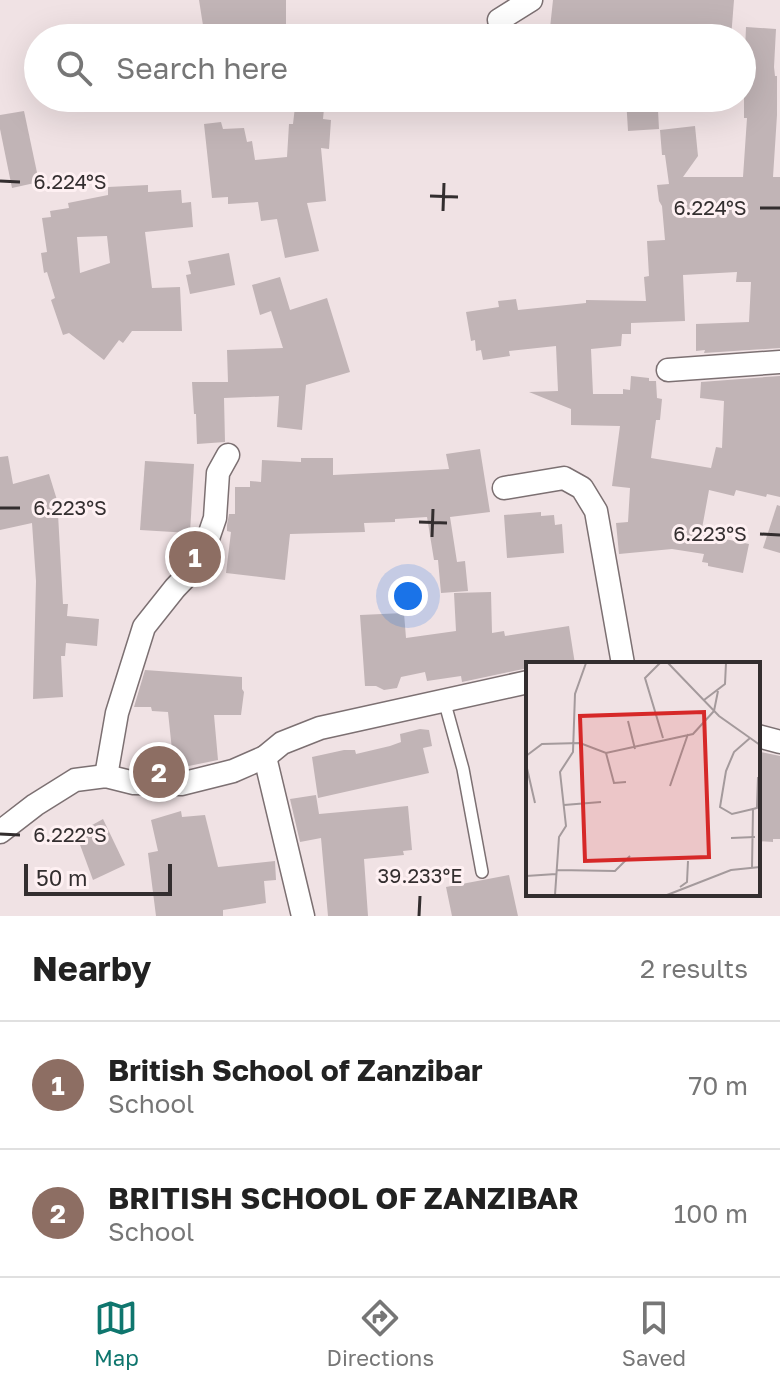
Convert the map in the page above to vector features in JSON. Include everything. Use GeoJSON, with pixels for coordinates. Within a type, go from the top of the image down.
{"type":"FeatureCollection","features":[{"type":"Feature","properties":{"kind":"street"},"geometry":{"type":"LineString","coordinates":[[499,20],[531,0]]}},
{"type":"Feature","properties":{"kind":"street"},"geometry":{"type":"LineString","coordinates":[[668,370],[780,362]]}},
{"type":"Feature","properties":{"kind":"street"},"geometry":{"type":"LineString","coordinates":[[106,776],[117,713],[144,627],[200,562],[215,518],[218,473],[228,455]]}},
{"type":"Feature","properties":{"kind":"street"},"geometry":{"type":"LineString","coordinates":[[504,488],[564,478],[582,488],[596,511],[623,662]]}},
{"type":"Feature","properties":{"kind":"street"},"geometry":{"type":"LineString","coordinates":[[0,832],[75,780],[106,776],[134,783],[181,784],[233,771],[265,757],[282,743],[320,728],[526,682]]}},
{"type":"Feature","properties":{"kind":"street"},"geometry":{"type":"LineString","coordinates":[[760,737],[780,742]]}},
{"type":"Feature","properties":{"kind":"street"},"geometry":{"type":"LineString","coordinates":[[265,757],[303,916]]}},
{"type":"Feature","properties":{"kind":"lane"},"geometry":{"type":"LineString","coordinates":[[444,699],[463,769],[482,872]]}},
{"type":"Feature","properties":{"kind":"building"},"geometry":{"type":"Polygon","coordinates":[[[199,0],[286,0],[286,24],[203,24],[199,0]]]}},
{"type":"Feature","properties":{"kind":"building"},"geometry":{"type":"Polygon","coordinates":[[[553,0],[734,0],[732,24],[550,24],[553,0]]]}},
{"type":"Feature","properties":{"kind":"building"},"geometry":{"type":"Polygon","coordinates":[[[756,28],[776,29],[774,67],[777,76],[777,115],[773,177],[780,177],[780,348],[696,351],[696,324],[749,322],[751,282],[736,282],[737,272],[683,275],[685,321],[631,323],[631,334],[622,334],[621,346],[591,349],[593,394],[623,394],[623,389],[630,390],[631,376],[656,381],[657,398],[662,399],[651,458],[711,468],[716,447],[722,448],[724,401],[700,398],[701,382],[780,376],[780,497],[736,490],[734,496],[709,490],[701,534],[749,544],[743,573],[708,566],[708,563],[702,562],[704,554],[672,549],[619,554],[616,523],[628,522],[630,488],[612,486],[620,426],[571,425],[571,409],[529,392],[558,391],[556,346],[509,351],[510,356],[483,360],[481,350],[476,351],[475,340],[471,341],[466,312],[499,307],[498,301],[516,299],[518,310],[586,303],[586,300],[646,301],[644,277],[649,276],[647,241],[665,240],[657,185],[669,184],[660,130],[695,126],[698,156],[683,177],[743,177],[747,118],[744,118],[744,112],[756,112],[756,28]]]}},
{"type":"Feature","properties":{"kind":"building"},"geometry":{"type":"Polygon","coordinates":[[[24,111],[39,182],[12,188],[0,115],[24,111]]]}},
{"type":"Feature","properties":{"kind":"building"},"geometry":{"type":"Polygon","coordinates":[[[294,112],[324,112],[323,119],[331,120],[329,149],[321,148],[326,201],[307,203],[319,251],[285,258],[277,219],[261,221],[258,202],[228,204],[228,197],[212,198],[204,124],[221,122],[223,129],[244,128],[247,142],[252,141],[255,160],[287,157],[289,124],[293,124],[294,112]]]}},
{"type":"Feature","properties":{"kind":"building"},"geometry":{"type":"Polygon","coordinates":[[[627,112],[658,112],[659,129],[628,131],[627,112]]]}},
{"type":"Feature","properties":{"kind":"building"},"geometry":{"type":"Polygon","coordinates":[[[148,185],[148,192],[181,190],[182,203],[191,202],[193,227],[145,232],[152,288],[180,287],[182,331],[132,331],[123,343],[119,340],[104,360],[69,333],[63,335],[51,300],[55,298],[47,272],[44,273],[41,253],[47,252],[42,218],[51,217],[50,211],[69,208],[68,203],[108,195],[108,187],[148,185]],[[107,236],[77,237],[80,273],[110,263],[107,236]]]}},
{"type":"Feature","properties":{"kind":"building"},"geometry":{"type":"Polygon","coordinates":[[[229,253],[235,285],[190,294],[186,275],[191,274],[188,261],[229,253]]]}},
{"type":"Feature","properties":{"kind":"building"},"geometry":{"type":"Polygon","coordinates":[[[280,277],[290,310],[327,298],[350,372],[306,385],[302,430],[277,427],[279,396],[224,398],[225,442],[197,444],[192,382],[228,382],[227,350],[283,348],[271,311],[260,315],[252,285],[280,277]]]}},
{"type":"Feature","properties":{"kind":"building"},"geometry":{"type":"Polygon","coordinates":[[[480,449],[490,512],[450,517],[457,562],[465,561],[468,591],[441,593],[438,560],[434,560],[427,517],[364,523],[365,532],[290,534],[285,580],[226,573],[231,532],[227,531],[227,525],[229,514],[235,514],[235,487],[250,487],[250,481],[261,482],[262,460],[301,462],[301,458],[333,458],[333,475],[394,472],[449,469],[446,454],[480,449]]]}},
{"type":"Feature","properties":{"kind":"building"},"geometry":{"type":"Polygon","coordinates":[[[8,456],[13,484],[49,474],[61,513],[58,514],[63,604],[68,604],[67,616],[99,619],[97,646],[66,643],[65,656],[61,656],[63,697],[33,699],[36,581],[32,523],[0,530],[0,457],[8,456]]]}},
{"type":"Feature","properties":{"kind":"building"},"geometry":{"type":"Polygon","coordinates":[[[145,461],[194,464],[190,533],[140,530],[145,461]]]}},
{"type":"Feature","properties":{"kind":"building"},"geometry":{"type":"Polygon","coordinates":[[[777,505],[780,506],[780,553],[763,548],[777,505]]]}},
{"type":"Feature","properties":{"kind":"building"},"geometry":{"type":"Polygon","coordinates":[[[541,512],[541,516],[554,515],[555,525],[562,524],[564,553],[507,558],[504,515],[541,512]]]}},
{"type":"Feature","properties":{"kind":"building"},"geometry":{"type":"Polygon","coordinates":[[[491,592],[492,633],[504,631],[505,636],[569,626],[575,662],[526,662],[526,668],[462,682],[461,676],[427,681],[425,672],[401,677],[397,688],[384,690],[365,686],[360,615],[404,613],[406,638],[456,631],[454,593],[491,592]]]}},
{"type":"Feature","properties":{"kind":"building"},"geometry":{"type":"Polygon","coordinates":[[[145,670],[242,677],[241,715],[214,715],[218,760],[174,769],[168,712],[152,711],[151,707],[134,707],[145,670]]]}},
{"type":"Feature","properties":{"kind":"building"},"geometry":{"type":"Polygon","coordinates":[[[429,730],[432,746],[423,748],[429,773],[318,798],[312,757],[344,750],[355,750],[356,754],[390,746],[401,742],[400,734],[429,730]]]}},
{"type":"Feature","properties":{"kind":"building"},"geometry":{"type":"Polygon","coordinates":[[[761,752],[780,756],[780,839],[773,839],[773,842],[760,841],[761,752]]]}},
{"type":"Feature","properties":{"kind":"building"},"geometry":{"type":"Polygon","coordinates":[[[316,795],[319,814],[408,806],[412,850],[403,851],[404,855],[364,859],[368,916],[328,916],[321,838],[300,842],[290,799],[316,795]]]}},
{"type":"Feature","properties":{"kind":"building"},"geometry":{"type":"Polygon","coordinates":[[[181,811],[182,817],[205,815],[218,867],[275,861],[276,880],[264,881],[266,903],[223,910],[223,916],[156,916],[148,853],[158,851],[151,820],[181,811]]]}},
{"type":"Feature","properties":{"kind":"building"},"geometry":{"type":"Polygon","coordinates":[[[103,819],[125,865],[93,880],[76,834],[103,819]]]}},
{"type":"Feature","properties":{"kind":"building"},"geometry":{"type":"Polygon","coordinates":[[[509,875],[518,916],[452,916],[446,887],[509,875]]]}},
{"type":"Feature","properties":{"kind":"place","name":"British School of Zanzibar"},"geometry":{"type":"Point","coordinates":[195,557]}},
{"type":"Feature","properties":{"kind":"place","name":"BRITISH SCHOOL OF ZANZIBAR"},"geometry":{"type":"Point","coordinates":[159,772]}}]}
